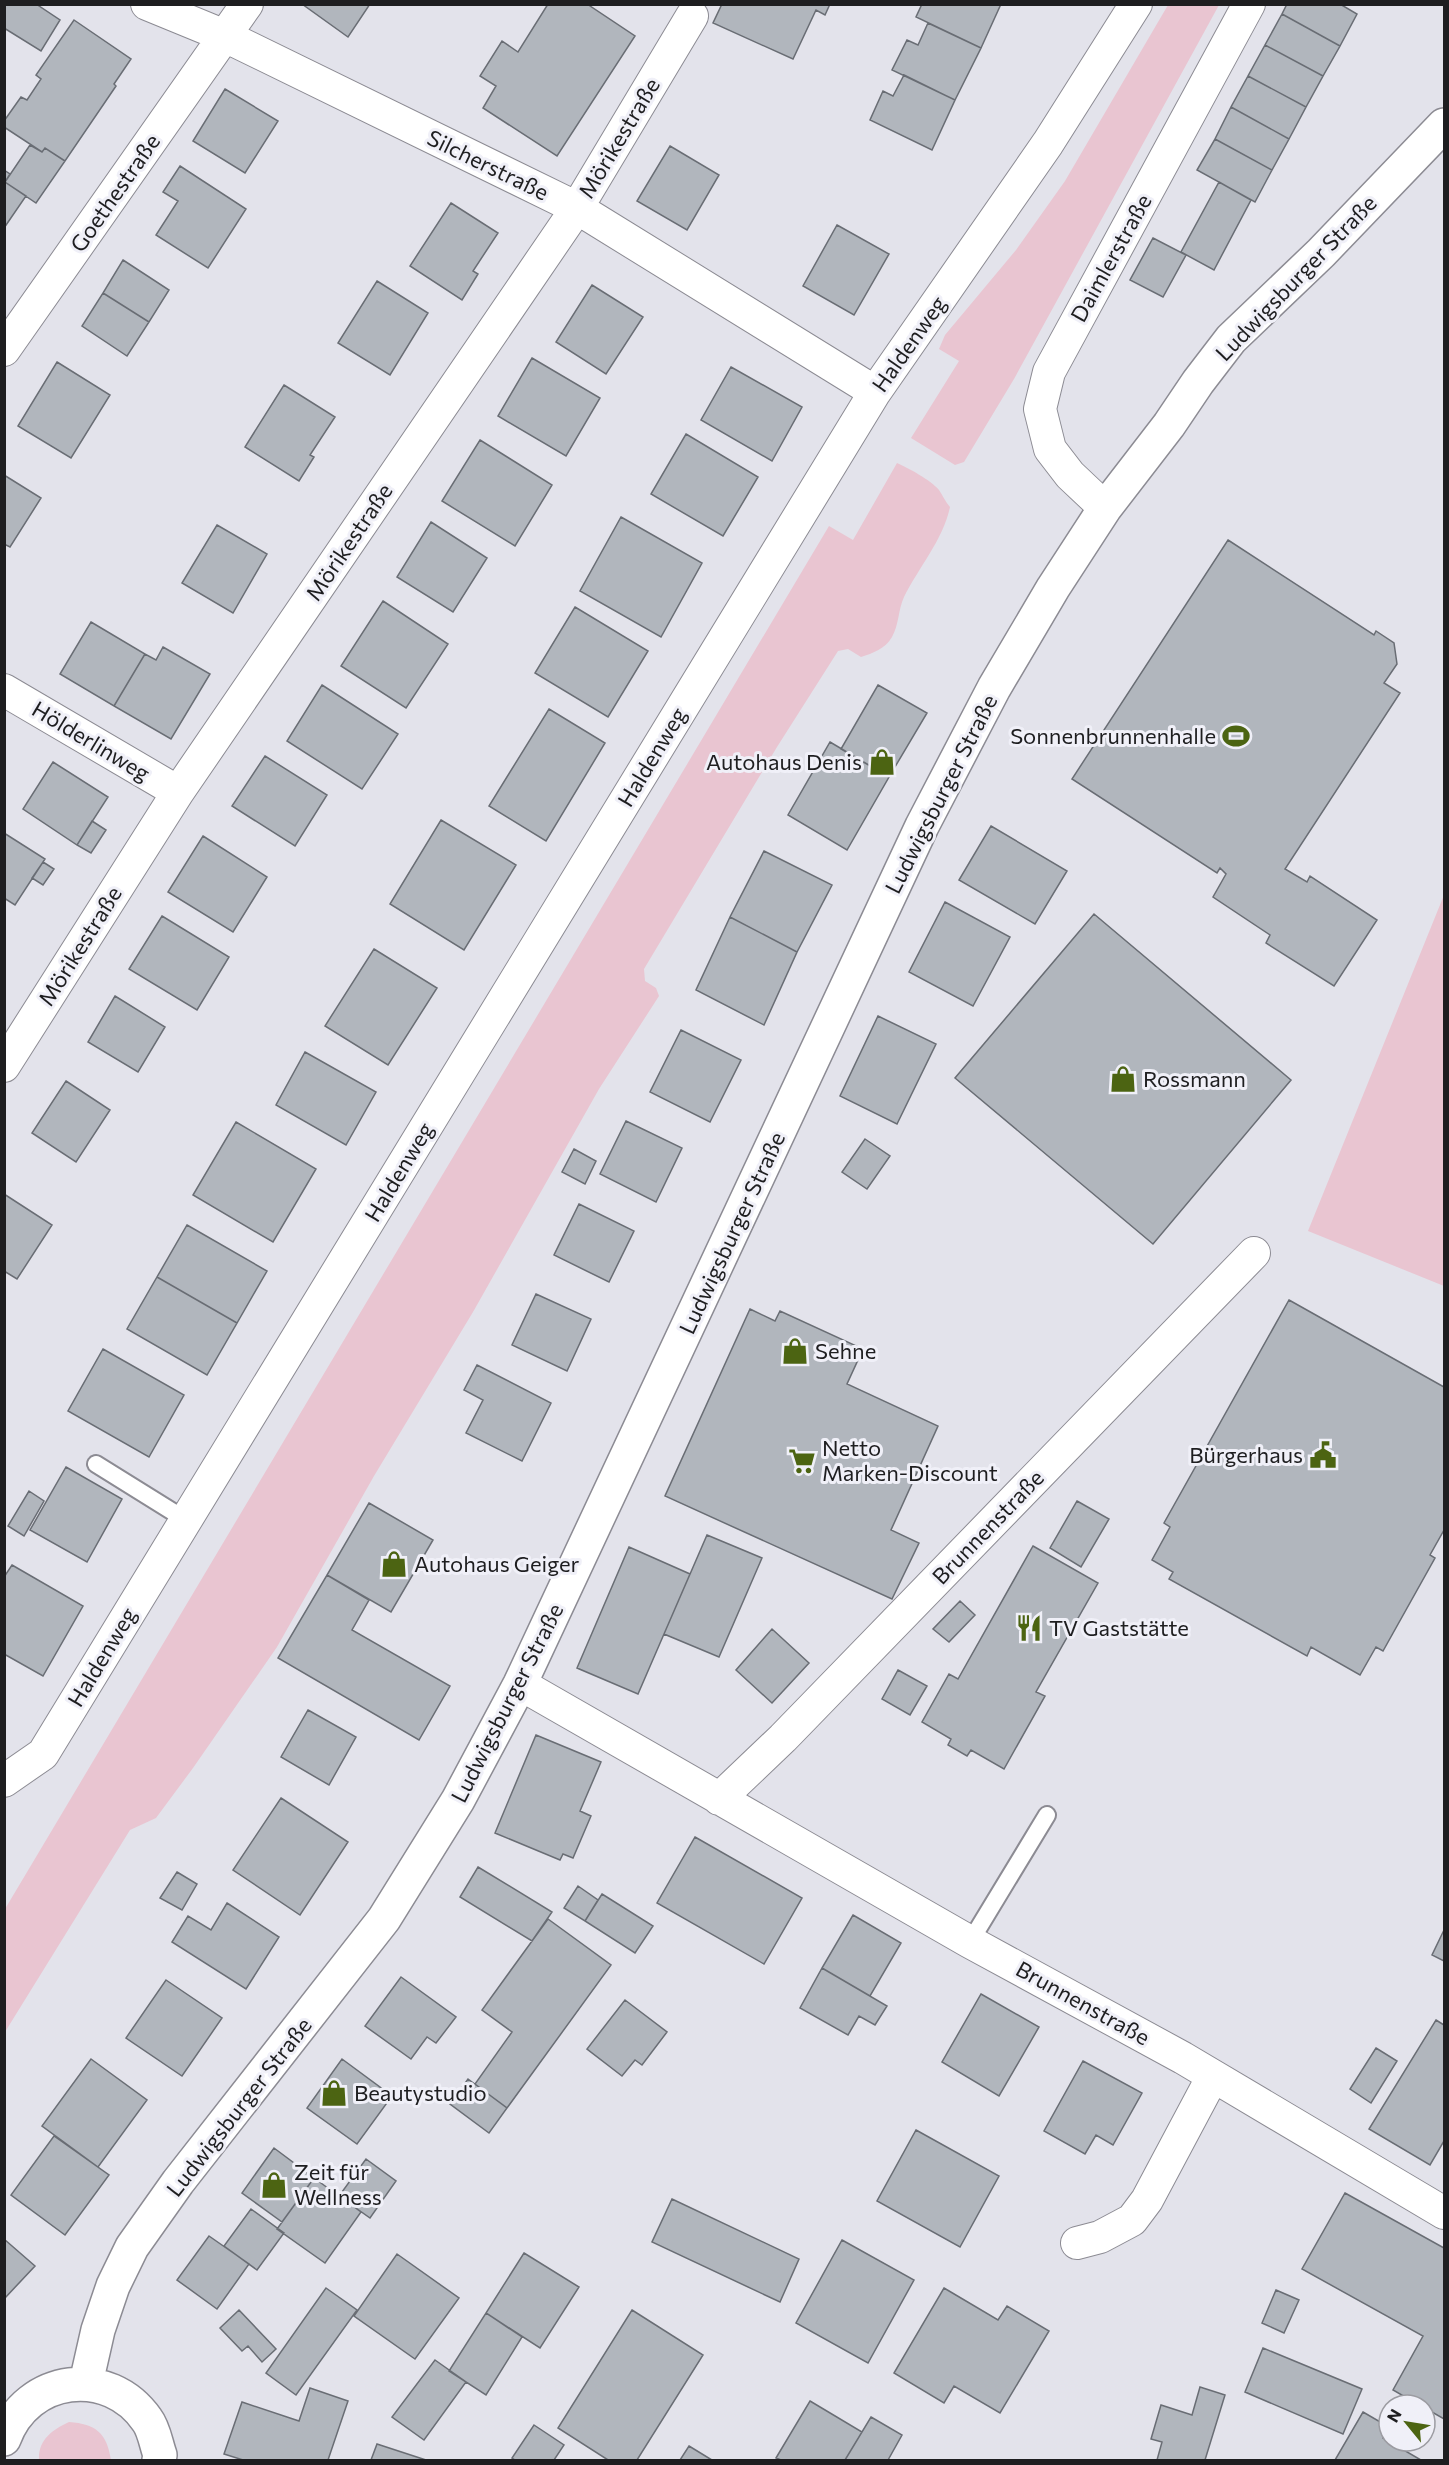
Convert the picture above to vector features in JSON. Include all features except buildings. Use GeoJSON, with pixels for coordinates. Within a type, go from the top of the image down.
{"type":"FeatureCollection","features":[{"type":"Feature","properties":{"kind":"street","name":"Silcherstraße"},"geometry":{"type":"LineString","coordinates":[[147,4],[225,36],[577,208],[875,393]]}},
{"type":"Feature","properties":{"kind":"street","name":"Goethestraße"},"geometry":{"type":"LineString","coordinates":[[4,350],[247,4]]}},
{"type":"Feature","properties":{"kind":"street","name":"Haldenweg"},"geometry":{"type":"LineString","coordinates":[[4,1781],[43,1755],[875,393],[1048,143],[1136,4]]}},
{"type":"Feature","properties":{"kind":"street","name":"Daimlerstraße"},"geometry":{"type":"LineString","coordinates":[[1105,508],[1070,475],[1050,449],[1040,408],[1049,372],[1249,4]]}},
{"type":"Feature","properties":{"kind":"street","name":"Mörikestraße"},"geometry":{"type":"LineString","coordinates":[[4,1066],[177,792],[577,208],[692,16]]}},
{"type":"Feature","properties":{"kind":"street","name":"Ludwigsburger Straße"},"geometry":{"type":"LineString","coordinates":[[86,2384],[98,2330],[113,2286],[132,2247],[178,2182],[384,1919],[458,1800],[520,1684],[922,826],[994,688],[1053,588],[1105,508],[1231,339],[1321,253],[1444,125]]}},
{"type":"Feature","properties":{"kind":"street","name":"Hölderlinweg"},"geometry":{"type":"LineString","coordinates":[[4,690],[177,792]]}},
{"type":"Feature","properties":{"kind":"street","name":"Brunnenstraße"},"geometry":{"type":"LineString","coordinates":[[719,1799],[783,1738],[1254,1253]]}},
{"type":"Feature","properties":{"kind":"street","name":"Brunnenstraße"},"geometry":{"type":"LineString","coordinates":[[520,1684],[970,1942],[1213,2076],[1444,2213]]}},
{"type":"Feature","properties":{"kind":"street"},"geometry":{"type":"LineString","coordinates":[[1077,2243],[1100,2236],[1132,2220],[1147,2200],[1213,2076]]}},
{"type":"Feature","properties":{"kind":"street"},"geometry":{"type":"LineString","coordinates":[[4,2439],[17,2413],[34,2398],[60,2386],[86,2384],[103,2387],[126,2398],[141,2413],[148,2421],[160,2455],[159,2460]]}},
{"type":"Feature","properties":{"kind":"lane"},"geometry":{"type":"LineString","coordinates":[[96,1464],[186,1520]]}},
{"type":"Feature","properties":{"kind":"lane"},"geometry":{"type":"LineString","coordinates":[[970,1942],[1047,1815]]}},
{"type":"Feature","properties":{"kind":"shaded area"},"geometry":{"type":"Polygon","coordinates":[[[1168,5],[1219,5],[1014,379],[964,462],[955,465],[911,438],[959,361],[939,349],[945,335],[1016,250],[1065,181],[1168,5]]]}},
{"type":"Feature","properties":{"kind":"shaded area"},"geometry":{"type":"Polygon","coordinates":[[[897,463],[935,486],[950,507],[942,531],[904,597],[892,637],[882,648],[861,657],[848,649],[838,651],[777,747],[644,969],[645,981],[656,988],[659,996],[599,1089],[473,1312],[374,1476],[277,1647],[156,1818],[130,1830],[5,2032],[5,1909],[829,526],[853,540],[897,463]]]}},
{"type":"Feature","properties":{"kind":"shaded area"},"geometry":{"type":"Polygon","coordinates":[[[1444,895],[1444,1286],[1308,1231],[1444,895]]]}},
{"type":"Feature","properties":{"kind":"shaded area"},"geometry":{"type":"Polygon","coordinates":[[[69,2422],[86,2425],[99,2432],[107,2443],[111,2460],[39,2460],[41,2447],[47,2436],[69,2422]]]}},
{"type":"Feature","properties":{"kind":"place","name":"Sonnenbrunnenhalle"},"geometry":{"type":"Point","coordinates":[1236,736]}},
{"type":"Feature","properties":{"kind":"place","name":"Autohaus Denis"},"geometry":{"type":"Point","coordinates":[882,762]}},
{"type":"Feature","properties":{"kind":"place","name":"Rossmann"},"geometry":{"type":"Point","coordinates":[1123,1079]}},
{"type":"Feature","properties":{"kind":"place","name":"Sehne"},"geometry":{"type":"Point","coordinates":[795,1351]}},
{"type":"Feature","properties":{"kind":"place","name":"Bürgerhaus"},"geometry":{"type":"Point","coordinates":[1323,1455]}},
{"type":"Feature","properties":{"kind":"place","name":"Netto Marken-Discount"},"geometry":{"type":"Point","coordinates":[802,1461]}},
{"type":"Feature","properties":{"kind":"place","name":"Autohaus Geiger"},"geometry":{"type":"Point","coordinates":[394,1564]}},
{"type":"Feature","properties":{"kind":"place","name":"TV Gaststätte"},"geometry":{"type":"Point","coordinates":[1029,1628]}},
{"type":"Feature","properties":{"kind":"place","name":"Beautystudio"},"geometry":{"type":"Point","coordinates":[334,2093]}},
{"type":"Feature","properties":{"kind":"place","name":"Zeit für Wellness"},"geometry":{"type":"Point","coordinates":[274,2185]}}]}
